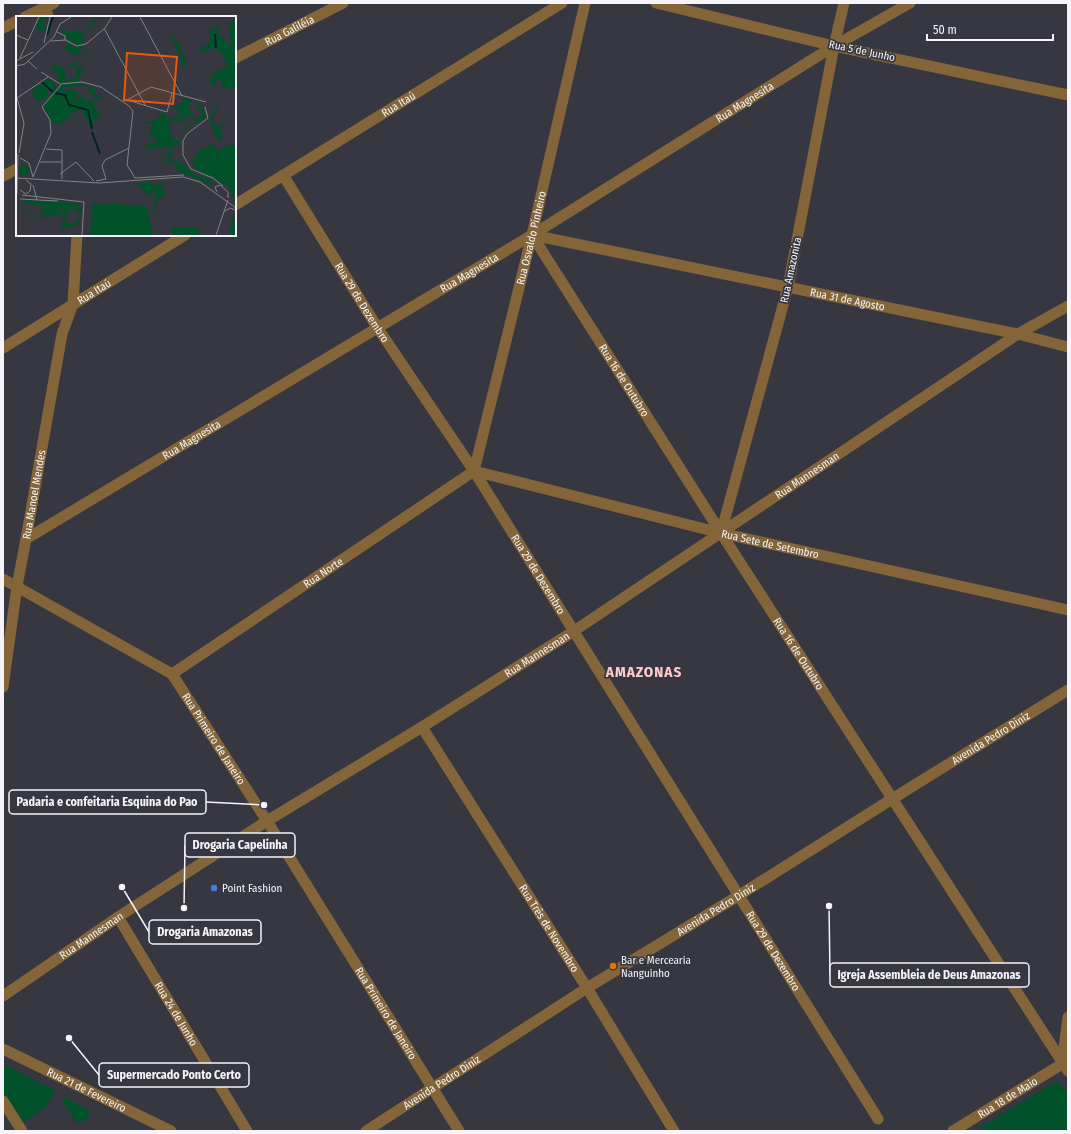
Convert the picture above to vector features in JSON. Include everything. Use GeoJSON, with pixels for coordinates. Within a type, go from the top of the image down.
{"type":"FeatureCollection","features":[{"type":"Feature","properties":{"kind":"street","name":"Rua Galiléia"},"geometry":{"type":"LineString","coordinates":[[236,57],[343,3]]}},
{"type":"Feature","properties":{"kind":"street","name":"Rua Itaú"},"geometry":{"type":"LineString","coordinates":[[236,203],[562,3]]}},
{"type":"Feature","properties":{"kind":"street","name":"Rua Osvaldo Pinheiro"},"geometry":{"type":"LineString","coordinates":[[474,471],[532,235],[585,3]]}},
{"type":"Feature","properties":{"kind":"street","name":"Rua 5 de Junho"},"geometry":{"type":"LineString","coordinates":[[656,3],[834,46],[1068,95]]}},
{"type":"Feature","properties":{"kind":"street","name":"Rua Amazonita"},"geometry":{"type":"LineString","coordinates":[[721,533],[788,287],[834,46],[844,3]]}},
{"type":"Feature","properties":{"kind":"street","name":"Rua Magnesita"},"geometry":{"type":"LineString","coordinates":[[26,539],[532,235],[834,46],[910,3]]}},
{"type":"Feature","properties":{"kind":"street"},"geometry":{"type":"LineString","coordinates":[[28,16],[49,9]]}},
{"type":"Feature","properties":{"kind":"street"},"geometry":{"type":"LineString","coordinates":[[3,28],[16,22]]}},
{"type":"Feature","properties":{"kind":"street"},"geometry":{"type":"LineString","coordinates":[[3,176],[16,170]]}},
{"type":"Feature","properties":{"kind":"street","name":"Rua 29 de Dezembro"},"geometry":{"type":"LineString","coordinates":[[283,175],[378,328],[474,471],[878,1119]]}},
{"type":"Feature","properties":{"kind":"street","name":"Rua 31 de Agosto"},"geometry":{"type":"LineString","coordinates":[[532,235],[1018,334],[1068,347]]}},
{"type":"Feature","properties":{"kind":"street","name":"Rua 16 de Outubro"},"geometry":{"type":"LineString","coordinates":[[532,235],[721,533],[1065,1067]]}},
{"type":"Feature","properties":{"kind":"street","name":"Rua Manoel Mendes"},"geometry":{"type":"LineString","coordinates":[[3,688],[17,586],[62,334],[73,304],[77,236]]}},
{"type":"Feature","properties":{"kind":"street","name":"Rua Itaú"},"geometry":{"type":"LineString","coordinates":[[3,348],[183,236]]}},
{"type":"Feature","properties":{"kind":"street","name":"Rua Mannesman"},"geometry":{"type":"LineString","coordinates":[[3,996],[118,917],[267,821],[422,727],[574,632],[1018,334],[1068,306]]}},
{"type":"Feature","properties":{"kind":"street","name":"Rua Sete de Setembro"},"geometry":{"type":"LineString","coordinates":[[474,471],[721,533],[1068,610]]}},
{"type":"Feature","properties":{"kind":"street","name":"Rua Norte"},"geometry":{"type":"LineString","coordinates":[[172,674],[474,471]]}},
{"type":"Feature","properties":{"kind":"street","name":"Rua Primeiro de Janeiro"},"geometry":{"type":"LineString","coordinates":[[3,579],[172,674],[267,821],[459,1131]]}},
{"type":"Feature","properties":{"kind":"street","name":"Avenida Pedro Diniz"},"geometry":{"type":"LineString","coordinates":[[366,1131],[587,988],[738,896],[1068,690]]}},
{"type":"Feature","properties":{"kind":"street","name":"Rua Três de Novembro"},"geometry":{"type":"LineString","coordinates":[[422,727],[587,988],[674,1131]]}},
{"type":"Feature","properties":{"kind":"street","name":"Rua 24 de Junho"},"geometry":{"type":"LineString","coordinates":[[118,917],[247,1131]]}},
{"type":"Feature","properties":{"kind":"street"},"geometry":{"type":"LineString","coordinates":[[1065,1067],[1068,1017]]}},
{"type":"Feature","properties":{"kind":"street","name":"Rua 21 de Fevereiro"},"geometry":{"type":"LineString","coordinates":[[3,1049],[171,1131]]}},
{"type":"Feature","properties":{"kind":"street","name":"Rua 18 de Maio"},"geometry":{"type":"LineString","coordinates":[[953,1131],[1065,1067]]}},
{"type":"Feature","properties":{"kind":"street"},"geometry":{"type":"LineString","coordinates":[[3,1101],[22,1131]]}},
{"type":"Feature","properties":{"kind":"green space"},"geometry":{"type":"Polygon","coordinates":[[[6,1065],[56,1091],[44,1109],[23,1122],[3,1091],[3,1068],[6,1065]]]}},
{"type":"Feature","properties":{"kind":"green space"},"geometry":{"type":"Polygon","coordinates":[[[1058,1082],[1068,1095],[1068,1131],[974,1131],[1053,1083],[1058,1082]]]}},
{"type":"Feature","properties":{"kind":"green space"},"geometry":{"type":"Polygon","coordinates":[[[64,1097],[90,1111],[88,1119],[77,1123],[64,1104],[64,1097]]]}},
{"type":"Feature","properties":{"kind":"place","name":"Padaria e confeitaria Esquina do Pao"},"geometry":{"type":"Point","coordinates":[264,805]}},
{"type":"Feature","properties":{"kind":"place","name":"Drogaria Amazonas"},"geometry":{"type":"Point","coordinates":[122,887]}},
{"type":"Feature","properties":{"kind":"place","name":"Point Fashion"},"geometry":{"type":"Point","coordinates":[214,888]}},
{"type":"Feature","properties":{"kind":"place","name":"Igreja Assembleia de Deus Amazonas"},"geometry":{"type":"Point","coordinates":[829,906]}},
{"type":"Feature","properties":{"kind":"place","name":"Drogaria Capelinha"},"geometry":{"type":"Point","coordinates":[184,908]}},
{"type":"Feature","properties":{"kind":"place","name":"Bar e Mercearia Nanguinho"},"geometry":{"type":"Point","coordinates":[613,966]}},
{"type":"Feature","properties":{"kind":"place","name":"Supermercado Ponto Certo"},"geometry":{"type":"Point","coordinates":[69,1038]}},
{"type":"Feature","properties":{"kind":"district","name":"AMAZONAS"},"geometry":{"type":"Point","coordinates":[644,672]}}]}
